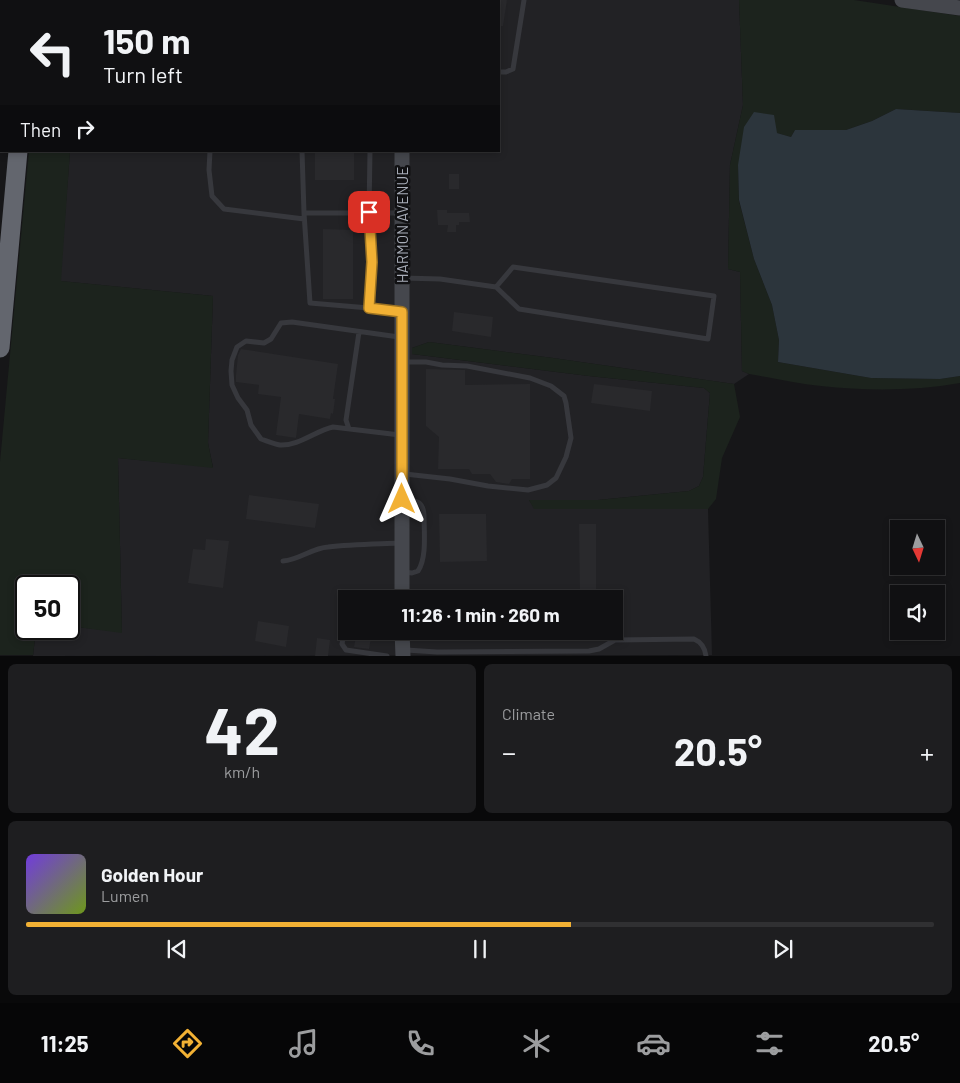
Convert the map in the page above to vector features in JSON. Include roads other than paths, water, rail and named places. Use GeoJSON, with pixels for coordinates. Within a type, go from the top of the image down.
{"type":"FeatureCollection","features":[{"type":"Feature","properties":{"kind":"highway"},"geometry":{"type":"LineString","coordinates":[[0,348],[18,152]]}},
{"type":"Feature","properties":{"kind":"main road"},"geometry":{"type":"LineString","coordinates":[[902,0],[960,8]]}},
{"type":"Feature","properties":{"kind":"main road","name":"HARMON AVENUE"},"geometry":{"type":"LineString","coordinates":[[402,152],[402,590]]}},
{"type":"Feature","properties":{"kind":"main road"},"geometry":{"type":"LineString","coordinates":[[402,640],[403,653]]}},
{"type":"Feature","properties":{"kind":"lane"},"geometry":{"type":"LineString","coordinates":[[500,72],[513,70],[524,0]]}},
{"type":"Feature","properties":{"kind":"lane"},"geometry":{"type":"LineString","coordinates":[[210,152],[209,170],[212,196],[224,209],[304,219]]}},
{"type":"Feature","properties":{"kind":"lane"},"geometry":{"type":"LineString","coordinates":[[302,152],[304,219],[310,303],[402,312]]}},
{"type":"Feature","properties":{"kind":"lane"},"geometry":{"type":"LineString","coordinates":[[369,308],[372,262],[369,212],[370,152]]}},
{"type":"Feature","properties":{"kind":"lane"},"geometry":{"type":"LineString","coordinates":[[304,213],[402,213]]}},
{"type":"Feature","properties":{"kind":"lane"},"geometry":{"type":"LineString","coordinates":[[402,278],[440,280],[496,287],[519,309],[708,339],[714,296],[513,267],[496,287]]}},
{"type":"Feature","properties":{"kind":"lane"},"geometry":{"type":"LineString","coordinates":[[402,337],[292,322],[281,324],[272,339],[264,343],[246,341],[237,347],[232,360],[231,371],[232,385],[238,398],[247,410],[251,425],[261,439],[280,445],[293,443],[323,429],[333,427],[402,435]]}},
{"type":"Feature","properties":{"kind":"lane"},"geometry":{"type":"LineString","coordinates":[[349,429],[346,420],[359,332]]}},
{"type":"Feature","properties":{"kind":"lane"},"geometry":{"type":"LineString","coordinates":[[402,362],[467,366],[530,378],[551,386],[564,396],[571,438],[566,458],[556,478],[547,485],[528,490],[402,474]]}},
{"type":"Feature","properties":{"kind":"lane"},"geometry":{"type":"LineString","coordinates":[[402,499],[417,501],[424,508],[424,515],[423,558],[421,566],[418,571],[412,573],[402,572]]}},
{"type":"Feature","properties":{"kind":"lane"},"geometry":{"type":"LineString","coordinates":[[283,561],[291,561],[326,547],[402,542]]}},
{"type":"Feature","properties":{"kind":"lane"},"geometry":{"type":"LineString","coordinates":[[403,653],[589,651],[599,649],[615,640],[694,639],[699,641],[704,647],[706,656]]}},
{"type":"Feature","properties":{"kind":"lane"},"geometry":{"type":"LineString","coordinates":[[342,640],[342,644],[346,650],[387,656]]}}]}
